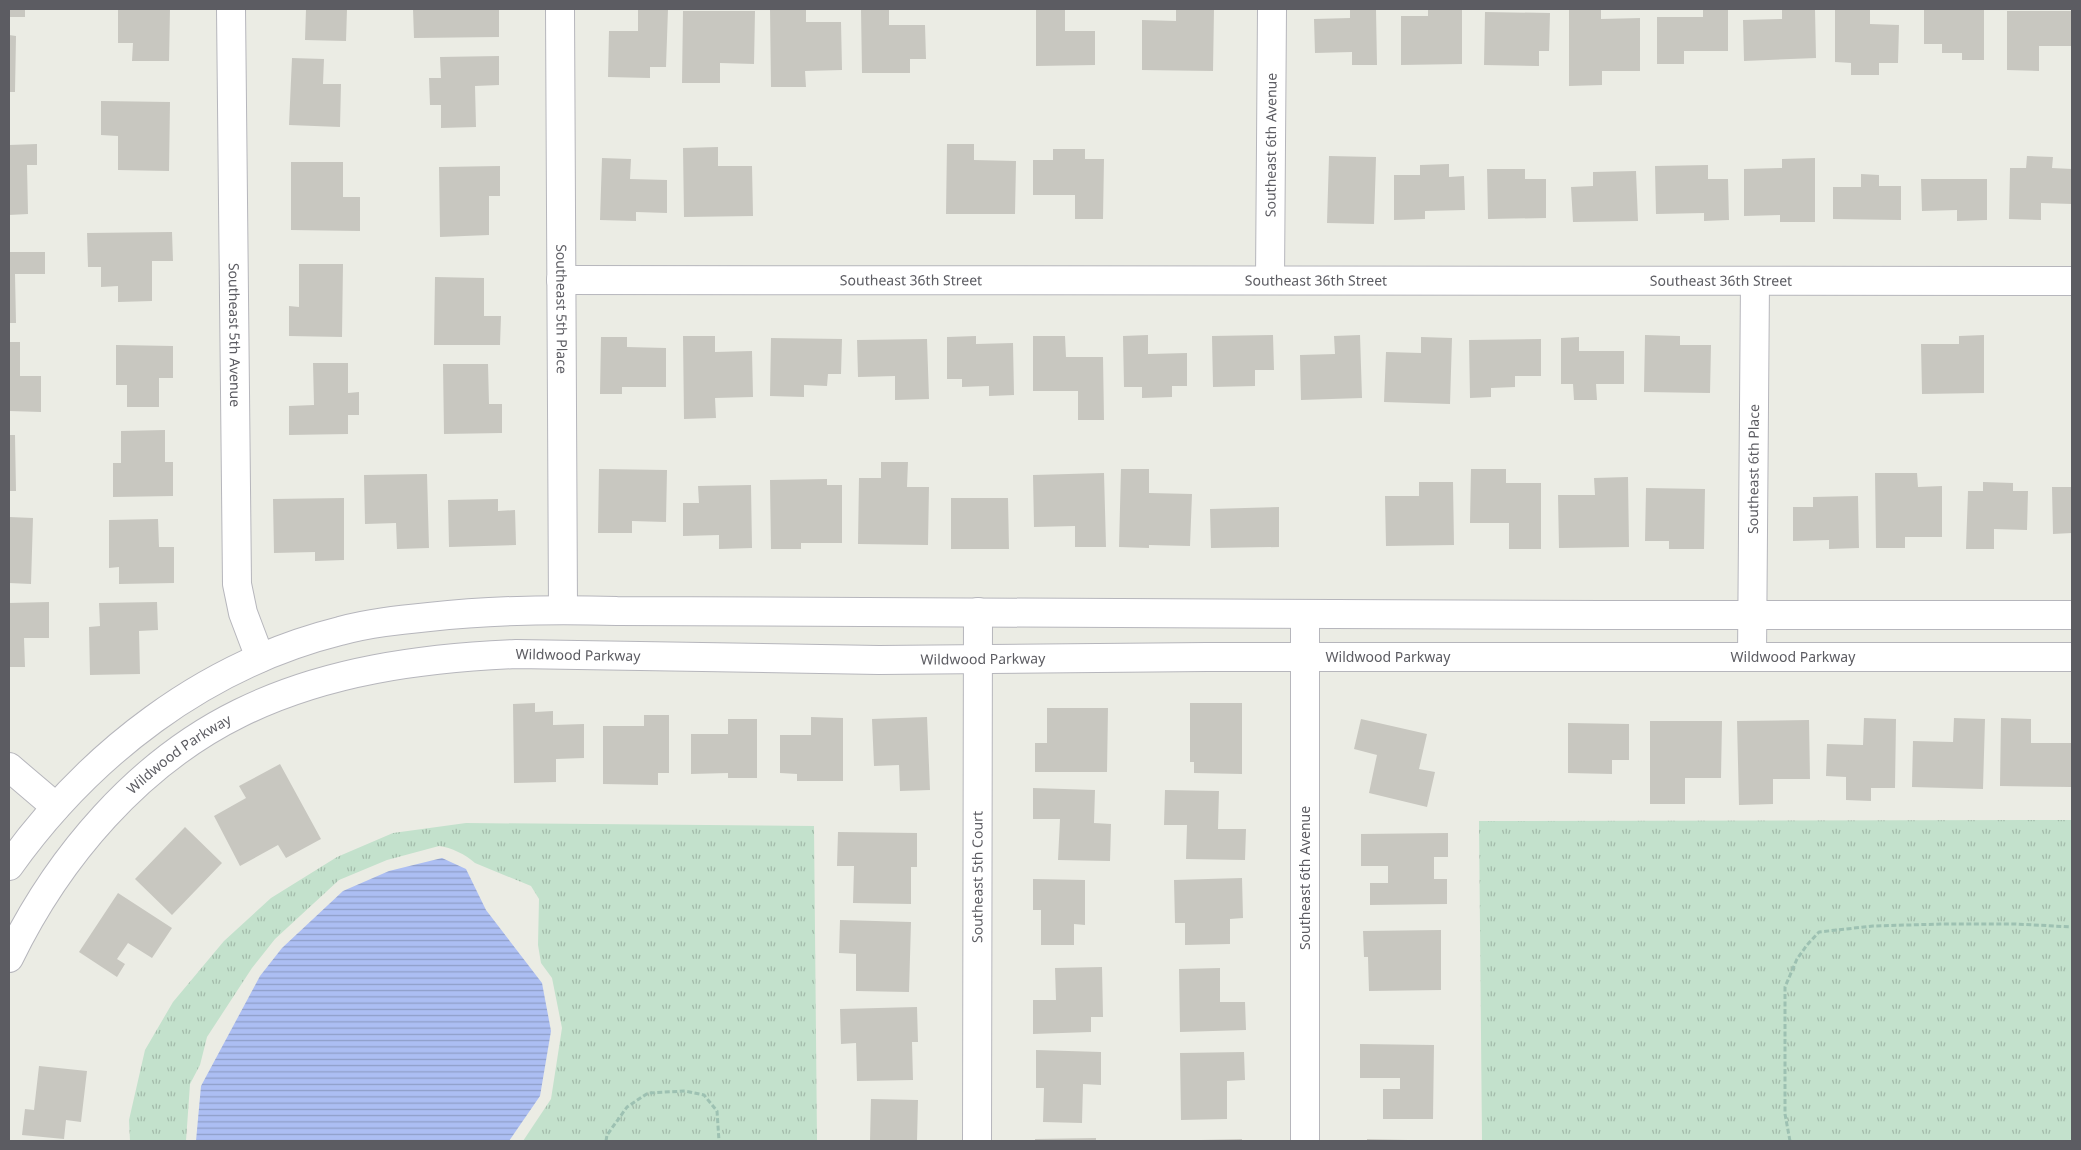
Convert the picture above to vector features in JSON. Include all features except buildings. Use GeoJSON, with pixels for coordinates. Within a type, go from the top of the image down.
{"type":"FeatureCollection","features":[{"type":"Feature","properties":{"kind":"street","name":"Southeast 5th Avenue"},"geometry":{"type":"LineString","coordinates":[[231,9],[236,584],[243,613],[260,658]]}},
{"type":"Feature","properties":{"kind":"street","name":"Southeast 5th Place"},"geometry":{"type":"LineString","coordinates":[[560,9],[563,609]]}},
{"type":"Feature","properties":{"kind":"street","name":"Southeast 6th Avenue"},"geometry":{"type":"LineString","coordinates":[[1270,280],[1272,9]]}},
{"type":"Feature","properties":{"kind":"street","name":"Southeast 36th Street"},"geometry":{"type":"LineString","coordinates":[[561,280],[2072,281]]}},
{"type":"Feature","properties":{"kind":"street","name":"Southeast 6th Place"},"geometry":{"type":"LineString","coordinates":[[1752,657],[1755,281]]}},
{"type":"Feature","properties":{"kind":"street"},"geometry":{"type":"LineString","coordinates":[[9,866],[56,807],[110,755],[160,714],[217,679],[260,658],[299,643],[340,631],[384,622],[480,612],[563,609],[617,611],[1305,614],[2072,615]]}},
{"type":"Feature","properties":{"kind":"street","name":"Southeast 5th Court"},"geometry":{"type":"LineString","coordinates":[[977,1141],[978,612]]}},
{"type":"Feature","properties":{"kind":"street","name":"Southeast 6th Avenue"},"geometry":{"type":"LineString","coordinates":[[1305,614],[1305,1141]]}},
{"type":"Feature","properties":{"kind":"street","name":"Wildwood Parkway"},"geometry":{"type":"LineString","coordinates":[[10,957],[34,908],[66,861],[101,820],[137,784],[176,753],[219,724],[241,712],[299,690],[352,674],[406,662],[460,656],[516,654],[879,660],[1305,657],[2072,657]]}},
{"type":"Feature","properties":{"kind":"street"},"geometry":{"type":"LineString","coordinates":[[9,768],[56,807]]}},
{"type":"Feature","properties":{"kind":"path"},"geometry":{"type":"LineString","coordinates":[[1790,1141],[1785,1114],[1785,987],[1797,958],[1819,932],[1873,926],[1942,924],[2016,924],[2072,927]]}},
{"type":"Feature","properties":{"kind":"path"},"geometry":{"type":"LineString","coordinates":[[606,1141],[607,1134],[627,1107],[648,1093],[685,1091],[704,1095],[717,1111],[719,1141]]}},
{"type":"Feature","properties":{"kind":"green space"},"geometry":{"type":"Polygon","coordinates":[[[2072,820],[2072,1141],[1482,1141],[1479,821],[2072,820]]]}},
{"type":"Feature","properties":{"kind":"green space"},"geometry":{"type":"Polygon","coordinates":[[[466,823],[814,826],[817,1141],[523,1141],[551,1099],[562,1028],[552,978],[541,963],[538,945],[539,899],[531,886],[475,863],[463,854],[439,846],[387,860],[339,880],[275,939],[252,968],[207,1037],[200,1065],[190,1084],[186,1141],[130,1141],[129,1120],[145,1050],[173,1002],[224,941],[271,898],[337,857],[393,833],[466,823]]]}},
{"type":"Feature","properties":{"kind":"water"},"geometry":{"type":"Polygon","coordinates":[[[442,858],[466,869],[486,910],[542,983],[551,1031],[540,1096],[509,1141],[196,1141],[201,1086],[260,976],[282,948],[343,891],[389,871],[442,858]]]}}]}
